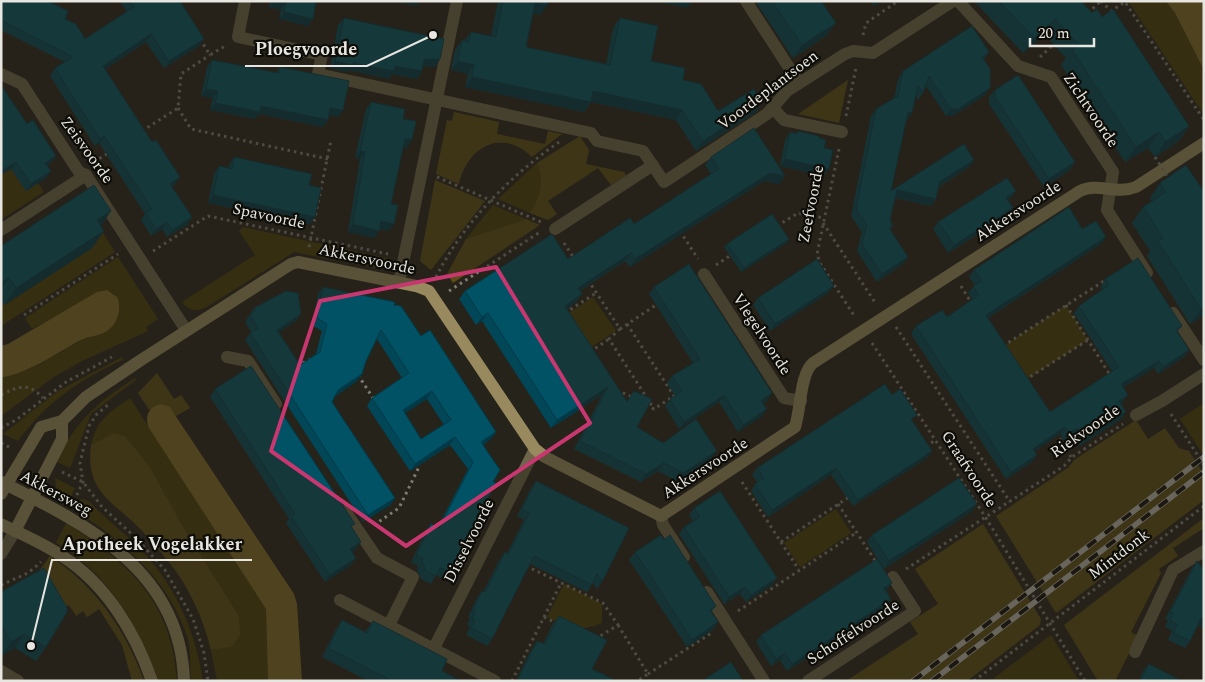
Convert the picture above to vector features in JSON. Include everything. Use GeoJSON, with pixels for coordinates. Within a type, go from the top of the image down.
{"type":"FeatureCollection","features":[{"type":"Feature","properties":{"kind":"street"},"geometry":{"type":"LineString","coordinates":[[238,37],[245,1]]}},
{"type":"Feature","properties":{"kind":"street"},"geometry":{"type":"LineString","coordinates":[[399,282],[457,1]]}},
{"type":"Feature","properties":{"kind":"street"},"geometry":{"type":"LineString","coordinates":[[746,1],[799,83]]}},
{"type":"Feature","properties":{"kind":"street","name":"Voordeplantsoen"},"geometry":{"type":"LineString","coordinates":[[238,37],[322,54],[318,74],[591,133],[597,141],[643,151],[664,182],[768,114],[787,91],[845,54],[853,51],[868,54],[879,50],[952,1]]}},
{"type":"Feature","properties":{"kind":"street","name":"Zichtvoorde"},"geometry":{"type":"LineString","coordinates":[[958,1],[1018,66],[1051,77],[1113,172],[1110,190]]}},
{"type":"Feature","properties":{"kind":"street","name":"Zeisvoorde"},"geometry":{"type":"LineString","coordinates":[[1,74],[22,84],[186,330]]}},
{"type":"Feature","properties":{"kind":"street"},"geometry":{"type":"LineString","coordinates":[[773,108],[784,120],[842,132]]}},
{"type":"Feature","properties":{"kind":"street","name":"Akkersvoorde"},"geometry":{"type":"LineString","coordinates":[[3,487],[41,427],[62,420],[86,397],[186,330],[291,264],[306,262],[399,282],[433,295],[534,449],[545,457],[661,516],[795,427],[808,368],[863,330],[1080,191],[1096,187],[1125,191],[1136,187],[1204,143]]}},
{"type":"Feature","properties":{"kind":"street"},"geometry":{"type":"LineString","coordinates":[[552,226],[653,165]]}},
{"type":"Feature","properties":{"kind":"street"},"geometry":{"type":"LineString","coordinates":[[1,230],[82,174]]}},
{"type":"Feature","properties":{"kind":"street"},"geometry":{"type":"LineString","coordinates":[[1110,190],[1107,210],[1153,282]]}},
{"type":"Feature","properties":{"kind":"street","name":"Vlegelvoorde"},"geometry":{"type":"LineString","coordinates":[[702,269],[784,398],[801,401]]}},
{"type":"Feature","properties":{"kind":"street"},"geometry":{"type":"LineString","coordinates":[[1168,306],[1204,360]]}},
{"type":"Feature","properties":{"kind":"street"},"geometry":{"type":"LineString","coordinates":[[227,357],[248,361],[281,412]]}},
{"type":"Feature","properties":{"kind":"street","name":"Riekvoorde"},"geometry":{"type":"LineString","coordinates":[[1136,415],[1204,374]]}},
{"type":"Feature","properties":{"kind":"street"},"geometry":{"type":"LineString","coordinates":[[1,554],[15,531],[62,439],[62,420]]}},
{"type":"Feature","properties":{"kind":"street","name":"Disselvoorde"},"geometry":{"type":"LineString","coordinates":[[434,648],[534,449]]}},
{"type":"Feature","properties":{"kind":"street","name":"Akkersweg"},"geometry":{"type":"LineString","coordinates":[[3,487],[32,498],[97,534],[127,558],[149,583],[172,619],[179,636],[184,681]]}},
{"type":"Feature","properties":{"kind":"street"},"geometry":{"type":"LineString","coordinates":[[339,501],[377,558],[413,577],[389,624]]}},
{"type":"Feature","properties":{"kind":"street"},"geometry":{"type":"LineString","coordinates":[[661,516],[663,525],[689,564]]}},
{"type":"Feature","properties":{"kind":"street"},"geometry":{"type":"LineString","coordinates":[[1,524],[61,555],[97,586],[129,630],[152,681]]}},
{"type":"Feature","properties":{"kind":"street"},"geometry":{"type":"LineString","coordinates":[[1135,652],[1173,570],[1204,551]]}},
{"type":"Feature","properties":{"kind":"street","name":"Schoffelvoorde"},"geometry":{"type":"LineString","coordinates":[[808,681],[915,611],[893,577]]}},
{"type":"Feature","properties":{"kind":"street"},"geometry":{"type":"LineString","coordinates":[[699,580],[764,681]]}},
{"type":"Feature","properties":{"kind":"street"},"geometry":{"type":"LineString","coordinates":[[340,600],[496,681]]}},
{"type":"Feature","properties":{"kind":"street"},"geometry":{"type":"LineString","coordinates":[[1,671],[18,681]]}},
{"type":"Feature","properties":{"kind":"path"},"geometry":{"type":"LineString","coordinates":[[860,52],[866,23],[898,1]]}},
{"type":"Feature","properties":{"kind":"path"},"geometry":{"type":"LineString","coordinates":[[1081,20],[1101,1],[1111,11],[1125,2],[1204,120]]}},
{"type":"Feature","properties":{"kind":"path"},"geometry":{"type":"LineString","coordinates":[[195,32],[210,55]]}},
{"type":"Feature","properties":{"kind":"path"},"geometry":{"type":"LineString","coordinates":[[238,37],[181,74],[178,108],[191,129],[328,159]]}},
{"type":"Feature","properties":{"kind":"path"},"geometry":{"type":"LineString","coordinates":[[1026,69],[1060,38]]}},
{"type":"Feature","properties":{"kind":"path"},"geometry":{"type":"LineString","coordinates":[[1052,42],[1058,50]]}},
{"type":"Feature","properties":{"kind":"path","name":"Zeefvoorde"},"geometry":{"type":"LineString","coordinates":[[860,52],[823,223],[818,259],[863,330]]}},
{"type":"Feature","properties":{"kind":"path"},"geometry":{"type":"LineString","coordinates":[[137,135],[178,108]]}},
{"type":"Feature","properties":{"kind":"path"},"geometry":{"type":"LineString","coordinates":[[433,295],[456,244],[492,200],[535,160],[578,130]]}},
{"type":"Feature","properties":{"kind":"path"},"geometry":{"type":"LineString","coordinates":[[306,262],[331,140]]}},
{"type":"Feature","properties":{"kind":"path"},"geometry":{"type":"LineString","coordinates":[[1150,150],[1172,184],[1164,188]]}},
{"type":"Feature","properties":{"kind":"path"},"geometry":{"type":"LineString","coordinates":[[82,174],[112,151]]}},
{"type":"Feature","properties":{"kind":"path"},"geometry":{"type":"LineString","coordinates":[[422,171],[552,226],[576,261]]}},
{"type":"Feature","properties":{"kind":"path","name":"Spavoorde"},"geometry":{"type":"LineString","coordinates":[[140,259],[208,216],[404,257]]}},
{"type":"Feature","properties":{"kind":"path"},"geometry":{"type":"LineString","coordinates":[[823,223],[1010,502]]}},
{"type":"Feature","properties":{"kind":"path"},"geometry":{"type":"LineString","coordinates":[[675,224],[702,269]]}},
{"type":"Feature","properties":{"kind":"path"},"geometry":{"type":"LineString","coordinates":[[433,295],[552,226]]}},
{"type":"Feature","properties":{"kind":"path"},"geometry":{"type":"LineString","coordinates":[[24,315],[131,245]]}},
{"type":"Feature","properties":{"kind":"path"},"geometry":{"type":"LineString","coordinates":[[952,273],[974,306]]}},
{"type":"Feature","properties":{"kind":"path"},"geometry":{"type":"LineString","coordinates":[[1005,354],[1000,348],[1114,274]]}},
{"type":"Feature","properties":{"kind":"path"},"geometry":{"type":"LineString","coordinates":[[586,276],[620,329],[588,353],[593,361]]}},
{"type":"Feature","properties":{"kind":"path"},"geometry":{"type":"LineString","coordinates":[[568,322],[563,314],[596,292]]}},
{"type":"Feature","properties":{"kind":"path"},"geometry":{"type":"LineString","coordinates":[[1066,305],[1115,381]]}},
{"type":"Feature","properties":{"kind":"path"},"geometry":{"type":"LineString","coordinates":[[627,324],[679,404]]}},
{"type":"Feature","properties":{"kind":"path","name":"Graafvoorde"},"geometry":{"type":"LineString","coordinates":[[863,330],[986,518],[1085,681]]}},
{"type":"Feature","properties":{"kind":"path"},"geometry":{"type":"LineString","coordinates":[[609,339],[654,409]]}},
{"type":"Feature","properties":{"kind":"path"},"geometry":{"type":"LineString","coordinates":[[1018,375],[1023,382],[1088,340]]}},
{"type":"Feature","properties":{"kind":"path"},"geometry":{"type":"LineString","coordinates":[[289,372],[304,361],[314,360]]}},
{"type":"Feature","properties":{"kind":"path"},"geometry":{"type":"LineString","coordinates":[[355,369],[376,402]]}},
{"type":"Feature","properties":{"kind":"path"},"geometry":{"type":"LineString","coordinates":[[1,395],[12,388],[21,386],[37,391],[43,398]]}},
{"type":"Feature","properties":{"kind":"path"},"geometry":{"type":"LineString","coordinates":[[609,386],[654,409]]}},
{"type":"Feature","properties":{"kind":"path"},"geometry":{"type":"LineString","coordinates":[[654,409],[674,396]]}},
{"type":"Feature","properties":{"kind":"path"},"geometry":{"type":"LineString","coordinates":[[84,482],[80,462],[89,426],[96,415],[115,400]]}},
{"type":"Feature","properties":{"kind":"path"},"geometry":{"type":"LineString","coordinates":[[1162,401],[1204,465]]}},
{"type":"Feature","properties":{"kind":"path","name":"Riekvoorde"},"geometry":{"type":"LineString","coordinates":[[986,518],[1064,466],[1072,457],[1136,415]]}},
{"type":"Feature","properties":{"kind":"path"},"geometry":{"type":"LineString","coordinates":[[1055,432],[1072,457]]}},
{"type":"Feature","properties":{"kind":"path"},"geometry":{"type":"LineString","coordinates":[[919,451],[936,440]]}},
{"type":"Feature","properties":{"kind":"path"},"geometry":{"type":"LineString","coordinates":[[360,534],[399,508],[419,467],[414,459]]}},
{"type":"Feature","properties":{"kind":"path"},"geometry":{"type":"LineString","coordinates":[[734,468],[799,570]]}},
{"type":"Feature","properties":{"kind":"path"},"geometry":{"type":"LineString","coordinates":[[781,542],[854,494]]}},
{"type":"Feature","properties":{"kind":"path"},"geometry":{"type":"LineString","coordinates":[[838,504],[888,581],[893,577]]}},
{"type":"Feature","properties":{"kind":"path","name":"Mintdonk"},"geometry":{"type":"LineString","coordinates":[[974,681],[1204,506]]}},
{"type":"Feature","properties":{"kind":"path","name":"Schoffelvoorde"},"geometry":{"type":"LineString","coordinates":[[893,577],[986,518]]}},
{"type":"Feature","properties":{"kind":"path"},"geometry":{"type":"LineString","coordinates":[[637,681],[856,533]]}},
{"type":"Feature","properties":{"kind":"path"},"geometry":{"type":"LineString","coordinates":[[519,562],[604,603],[648,674]]}},
{"type":"Feature","properties":{"kind":"path"},"geometry":{"type":"LineString","coordinates":[[512,681],[561,583]]}},
{"type":"Feature","properties":{"kind":"path"},"geometry":{"type":"LineString","coordinates":[[544,617],[560,625]]}},
{"type":"Feature","properties":{"kind":"path"},"geometry":{"type":"LineString","coordinates":[[592,642],[618,626]]}},
{"type":"Feature","properties":{"kind":"highlighted area"},"geometry":{"type":"Polygon","coordinates":[[[496,267],[590,423],[406,546],[271,451],[320,301],[496,267]]]}},
{"type":"Feature","properties":{"kind":"shaded area"},"geometry":{"type":"Polygon","coordinates":[[[1128,1],[1166,1],[1175,13],[1204,70],[1204,115],[1128,1]]]}},
{"type":"Feature","properties":{"kind":"shaded area"},"geometry":{"type":"Polygon","coordinates":[[[1166,1],[1204,1],[1204,70],[1175,13],[1166,1]]]}},
{"type":"Feature","properties":{"kind":"shaded area"},"geometry":{"type":"Polygon","coordinates":[[[848,80],[839,123],[798,114],[848,80]]]}},
{"type":"Feature","properties":{"kind":"shaded area"},"geometry":{"type":"Polygon","coordinates":[[[454,112],[499,122],[497,134],[545,144],[548,131],[562,134],[532,157],[521,148],[509,143],[487,145],[470,160],[463,171],[459,184],[436,174],[447,120],[452,121],[454,112]]]}},
{"type":"Feature","properties":{"kind":"shaded area"},"geometry":{"type":"Polygon","coordinates":[[[580,136],[589,150],[586,164],[624,172],[626,175],[611,185],[598,168],[548,201],[557,214],[548,220],[530,213],[539,195],[541,183],[537,163],[580,136]]]}},
{"type":"Feature","properties":{"kind":"shaded area"},"geometry":{"type":"Polygon","coordinates":[[[1,154],[26,191],[38,183],[44,192],[2,219],[1,154]]]}},
{"type":"Feature","properties":{"kind":"shaded area"},"geometry":{"type":"Polygon","coordinates":[[[537,163],[541,183],[539,195],[530,213],[498,199],[537,163]]]}},
{"type":"Feature","properties":{"kind":"shaded area"},"geometry":{"type":"Polygon","coordinates":[[[435,180],[485,201],[431,270],[420,261],[435,180]]]}},
{"type":"Feature","properties":{"kind":"shaded area"},"geometry":{"type":"Polygon","coordinates":[[[493,205],[526,219],[466,239],[493,205]]]}},
{"type":"Feature","properties":{"kind":"shaded area"},"geometry":{"type":"Polygon","coordinates":[[[526,219],[540,225],[453,283],[447,274],[466,239],[526,219]]]}},
{"type":"Feature","properties":{"kind":"shaded area"},"geometry":{"type":"Polygon","coordinates":[[[243,227],[391,259],[388,264],[376,268],[294,252],[205,308],[195,310],[187,307],[182,302],[255,255],[239,231],[243,227]]]}},
{"type":"Feature","properties":{"kind":"shaded area"},"geometry":{"type":"Polygon","coordinates":[[[100,228],[115,252],[1,326],[1,300],[5,305],[92,248],[100,228]]]}},
{"type":"Feature","properties":{"kind":"shaded area"},"geometry":{"type":"Polygon","coordinates":[[[118,257],[158,319],[146,327],[148,331],[82,361],[54,377],[1,416],[1,378],[23,372],[82,340],[104,333],[116,320],[119,307],[114,294],[103,290],[32,329],[25,318],[118,257]]]}},
{"type":"Feature","properties":{"kind":"shaded area"},"geometry":{"type":"Polygon","coordinates":[[[107,290],[117,297],[119,306],[118,316],[111,328],[101,334],[81,340],[33,367],[1,378],[1,346],[8,344],[97,292],[107,290]]]}},
{"type":"Feature","properties":{"kind":"shaded area"},"geometry":{"type":"Polygon","coordinates":[[[593,297],[616,331],[588,349],[566,315],[593,297]]]}},
{"type":"Feature","properties":{"kind":"shaded area"},"geometry":{"type":"Polygon","coordinates":[[[1066,305],[1088,340],[1023,382],[1001,348],[1066,305]]]}},
{"type":"Feature","properties":{"kind":"shaded area"},"geometry":{"type":"Polygon","coordinates":[[[122,357],[123,360],[92,375],[64,393],[28,427],[18,441],[3,434],[58,391],[122,357]]]}},
{"type":"Feature","properties":{"kind":"shaded area"},"geometry":{"type":"Polygon","coordinates":[[[157,373],[174,399],[181,395],[190,408],[176,416],[165,405],[156,406],[150,411],[138,393],[157,373]]]}},
{"type":"Feature","properties":{"kind":"shaded area"},"geometry":{"type":"Polygon","coordinates":[[[135,378],[137,379],[91,414],[70,468],[57,462],[72,435],[89,414],[110,395],[135,378]]]}},
{"type":"Feature","properties":{"kind":"shaded area"},"geometry":{"type":"Polygon","coordinates":[[[130,398],[266,609],[268,681],[217,681],[211,650],[232,647],[239,616],[181,523],[150,467],[125,436],[114,433],[91,445],[100,423],[130,398]]]}},
{"type":"Feature","properties":{"kind":"shaded area"},"geometry":{"type":"Polygon","coordinates":[[[1204,403],[1204,456],[1180,419],[1204,403]]]}},
{"type":"Feature","properties":{"kind":"shaded area"},"geometry":{"type":"Polygon","coordinates":[[[161,404],[170,407],[294,594],[297,604],[302,681],[268,681],[266,609],[149,428],[147,416],[153,407],[161,404]]]}},
{"type":"Feature","properties":{"kind":"shaded area"},"geometry":{"type":"Polygon","coordinates":[[[1136,420],[1148,439],[1165,428],[1179,448],[1189,451],[1204,474],[1204,500],[1056,613],[996,516],[1069,467],[1074,460],[1136,420]]]}},
{"type":"Feature","properties":{"kind":"shaded area"},"geometry":{"type":"Polygon","coordinates":[[[114,433],[125,436],[150,467],[181,523],[239,616],[240,634],[232,647],[211,650],[204,626],[194,603],[176,571],[142,530],[106,497],[95,481],[91,471],[91,445],[114,433]]]}},
{"type":"Feature","properties":{"kind":"shaded area"},"geometry":{"type":"Polygon","coordinates":[[[55,478],[75,488],[67,506],[56,489],[55,478]]]}},
{"type":"Feature","properties":{"kind":"shaded area"},"geometry":{"type":"Polygon","coordinates":[[[82,499],[89,501],[130,539],[149,559],[172,591],[181,607],[195,643],[203,681],[191,681],[188,639],[180,618],[169,599],[143,564],[127,549],[74,510],[77,502],[82,499]]]}},
{"type":"Feature","properties":{"kind":"shaded area"},"geometry":{"type":"Polygon","coordinates":[[[836,509],[851,533],[800,567],[784,543],[836,509]]]}},
{"type":"Feature","properties":{"kind":"shaded area"},"geometry":{"type":"Polygon","coordinates":[[[1204,518],[1204,528],[1173,548],[1178,556],[1159,569],[1161,573],[1131,632],[1138,636],[1115,681],[1098,681],[1064,625],[1204,518]]]}},
{"type":"Feature","properties":{"kind":"shaded area"},"geometry":{"type":"Polygon","coordinates":[[[66,523],[109,553],[143,587],[156,607],[166,629],[173,653],[177,681],[159,681],[142,641],[120,603],[91,569],[75,555],[56,543],[66,523]]]}},
{"type":"Feature","properties":{"kind":"shaded area"},"geometry":{"type":"Polygon","coordinates":[[[983,524],[1041,619],[1040,625],[967,681],[846,681],[918,634],[910,622],[938,604],[915,569],[983,524]]]}},
{"type":"Feature","properties":{"kind":"shaded area"},"geometry":{"type":"Polygon","coordinates":[[[50,556],[95,595],[128,644],[144,681],[132,681],[122,645],[99,609],[87,617],[83,611],[76,616],[69,605],[57,611],[36,575],[50,556]]]}},
{"type":"Feature","properties":{"kind":"shaded area"},"geometry":{"type":"Polygon","coordinates":[[[564,584],[602,604],[602,623],[586,628],[574,628],[547,617],[564,584]]]}},
{"type":"Feature","properties":{"kind":"shaded area"},"geometry":{"type":"Polygon","coordinates":[[[1051,635],[1079,681],[990,681],[1051,635]]]}},
{"type":"Feature","properties":{"kind":"building"},"geometry":{"type":"Polygon","coordinates":[[[1,1],[48,1],[68,11],[65,19],[76,24],[85,39],[134,7],[130,1],[180,1],[204,39],[169,61],[151,34],[103,66],[152,142],[156,140],[180,177],[170,184],[192,217],[173,230],[167,222],[156,229],[146,213],[152,209],[104,136],[100,139],[55,68],[73,57],[1,20],[1,1]]]}},
{"type":"Feature","properties":{"kind":"building"},"geometry":{"type":"Polygon","coordinates":[[[280,1],[316,1],[313,19],[284,12],[286,2],[280,1]]]}},
{"type":"Feature","properties":{"kind":"building"},"geometry":{"type":"Polygon","coordinates":[[[503,1],[548,1],[547,5],[535,3],[526,47],[610,65],[620,18],[658,26],[651,61],[685,68],[683,80],[701,84],[718,111],[754,89],[762,102],[703,141],[682,110],[593,91],[591,102],[472,77],[474,65],[458,61],[462,40],[469,42],[471,32],[496,37],[503,1]]]}},
{"type":"Feature","properties":{"kind":"building"},"geometry":{"type":"Polygon","coordinates":[[[772,1],[821,1],[836,23],[802,45],[772,1]]]}},
{"type":"Feature","properties":{"kind":"building"},"geometry":{"type":"Polygon","coordinates":[[[999,1],[1081,1],[1092,13],[1097,9],[1102,17],[1113,9],[1189,126],[1165,142],[1159,132],[1136,147],[1072,50],[1079,45],[1055,19],[1034,38],[999,1]]]}},
{"type":"Feature","properties":{"kind":"building"},"geometry":{"type":"Polygon","coordinates":[[[344,18],[444,39],[440,59],[424,59],[422,71],[395,66],[394,71],[335,61],[344,18]]]}},
{"type":"Feature","properties":{"kind":"building"},"geometry":{"type":"Polygon","coordinates":[[[972,26],[989,52],[982,57],[990,69],[990,88],[958,109],[951,109],[929,76],[923,93],[918,85],[912,113],[908,112],[891,191],[964,144],[974,160],[939,182],[936,199],[897,190],[890,220],[893,226],[889,228],[908,257],[882,274],[862,244],[867,225],[856,209],[876,109],[898,96],[903,71],[972,26]]]}},
{"type":"Feature","properties":{"kind":"building"},"geometry":{"type":"Polygon","coordinates":[[[212,60],[279,73],[280,67],[349,81],[343,110],[330,108],[328,120],[261,106],[260,112],[215,103],[218,91],[206,89],[212,60]]]}},
{"type":"Feature","properties":{"kind":"building"},"geometry":{"type":"Polygon","coordinates":[[[1018,75],[1075,162],[1049,179],[995,97],[995,90],[1018,75]]]}},
{"type":"Feature","properties":{"kind":"building"},"geometry":{"type":"Polygon","coordinates":[[[1,85],[27,124],[33,120],[56,156],[45,163],[51,171],[31,184],[16,162],[1,171],[1,128],[3,127],[1,126],[1,85]]]}},
{"type":"Feature","properties":{"kind":"building"},"geometry":{"type":"Polygon","coordinates":[[[371,102],[405,109],[403,119],[416,121],[412,140],[405,139],[391,204],[398,205],[394,224],[381,221],[379,231],[353,224],[365,152],[360,151],[371,102]]]}},
{"type":"Feature","properties":{"kind":"building"},"geometry":{"type":"Polygon","coordinates":[[[754,128],[785,176],[770,173],[635,259],[631,253],[578,288],[582,294],[565,306],[627,402],[634,391],[652,399],[637,427],[663,443],[696,419],[717,451],[683,473],[664,463],[646,474],[580,441],[608,387],[557,420],[488,313],[482,317],[465,291],[552,234],[568,259],[630,218],[634,224],[719,169],[711,157],[754,128]]]}},
{"type":"Feature","properties":{"kind":"building"},"geometry":{"type":"Polygon","coordinates":[[[798,131],[819,136],[819,138],[826,140],[824,148],[833,150],[829,169],[785,159],[790,132],[798,134],[798,131]]]}},
{"type":"Feature","properties":{"kind":"building"},"geometry":{"type":"Polygon","coordinates":[[[234,157],[312,174],[309,185],[321,188],[315,217],[213,195],[219,166],[232,169],[234,157]]]}},
{"type":"Feature","properties":{"kind":"building"},"geometry":{"type":"Polygon","coordinates":[[[1186,165],[1204,192],[1204,307],[1201,309],[1158,241],[1163,238],[1143,207],[1166,192],[1160,183],[1186,165]]]}},
{"type":"Feature","properties":{"kind":"building"},"geometry":{"type":"Polygon","coordinates":[[[1007,178],[1016,191],[1006,198],[1013,208],[954,245],[938,222],[1007,178]]]}},
{"type":"Feature","properties":{"kind":"building"},"geometry":{"type":"Polygon","coordinates":[[[94,185],[111,211],[97,220],[104,231],[16,288],[9,278],[1,283],[1,246],[94,185]]]}},
{"type":"Feature","properties":{"kind":"building"},"geometry":{"type":"Polygon","coordinates":[[[1069,207],[1082,229],[1096,221],[1106,237],[986,315],[1050,412],[1119,367],[1079,306],[1109,285],[1105,279],[1138,258],[1182,326],[1176,330],[1189,350],[1163,367],[1159,361],[1121,384],[1128,395],[1119,401],[1126,412],[1085,439],[1078,428],[1069,433],[1065,427],[1033,449],[1037,455],[1011,472],[916,326],[942,310],[947,317],[979,295],[973,286],[982,281],[974,270],[1069,207]]]}},
{"type":"Feature","properties":{"kind":"building"},"geometry":{"type":"Polygon","coordinates":[[[772,214],[789,239],[744,268],[727,244],[772,214]]]}},
{"type":"Feature","properties":{"kind":"building"},"geometry":{"type":"Polygon","coordinates":[[[817,259],[834,286],[775,324],[758,298],[817,259]]]}},
{"type":"Feature","properties":{"kind":"building"},"geometry":{"type":"Polygon","coordinates":[[[689,264],[772,393],[761,401],[767,409],[743,425],[724,395],[684,422],[670,399],[682,391],[672,376],[700,359],[654,287],[689,264]]]}},
{"type":"Feature","properties":{"kind":"building"},"geometry":{"type":"Polygon","coordinates":[[[323,287],[395,302],[394,305],[401,306],[421,336],[430,330],[496,432],[481,442],[500,470],[493,482],[496,483],[453,566],[451,565],[448,571],[440,568],[436,576],[426,571],[422,562],[423,559],[416,555],[431,524],[439,528],[473,462],[455,437],[415,464],[372,398],[409,373],[381,330],[362,374],[338,390],[332,402],[395,498],[368,515],[250,333],[258,328],[250,315],[255,311],[254,308],[286,291],[298,293],[301,314],[277,330],[300,365],[320,352],[327,324],[317,318],[323,287]],[[432,391],[403,410],[421,439],[451,420],[432,391]]]}},
{"type":"Feature","properties":{"kind":"building"},"geometry":{"type":"Polygon","coordinates":[[[251,366],[355,524],[351,526],[361,542],[350,549],[356,558],[330,575],[291,516],[295,514],[215,389],[251,366]]]}},
{"type":"Feature","properties":{"kind":"building"},"geometry":{"type":"Polygon","coordinates":[[[885,384],[892,395],[900,389],[917,415],[911,419],[932,451],[858,500],[836,468],[772,510],[755,484],[764,478],[757,468],[885,384]]]}},
{"type":"Feature","properties":{"kind":"building"},"geometry":{"type":"Polygon","coordinates":[[[959,478],[977,504],[889,561],[872,535],[959,478]]]}},
{"type":"Feature","properties":{"kind":"building"},"geometry":{"type":"Polygon","coordinates":[[[536,481],[629,528],[602,582],[597,574],[592,585],[534,556],[492,639],[471,628],[475,620],[472,618],[475,611],[473,610],[482,591],[485,592],[505,552],[508,554],[529,513],[522,509],[536,481]]]}},
{"type":"Feature","properties":{"kind":"building"},"geometry":{"type":"Polygon","coordinates":[[[720,491],[777,578],[751,595],[745,587],[729,597],[684,527],[700,517],[694,508],[720,491]]]}},
{"type":"Feature","properties":{"kind":"building"},"geometry":{"type":"Polygon","coordinates":[[[661,535],[664,540],[670,535],[716,606],[710,610],[718,622],[692,640],[635,552],[661,535]]]}},
{"type":"Feature","properties":{"kind":"building"},"geometry":{"type":"Polygon","coordinates":[[[877,559],[892,583],[884,588],[891,599],[792,664],[785,653],[776,659],[761,635],[877,559]]]}},
{"type":"Feature","properties":{"kind":"building"},"geometry":{"type":"Polygon","coordinates":[[[1197,561],[1204,571],[1204,619],[1201,618],[1190,641],[1173,633],[1177,624],[1170,620],[1173,613],[1170,612],[1197,561]]]}},
{"type":"Feature","properties":{"kind":"building"},"geometry":{"type":"Polygon","coordinates":[[[44,568],[67,608],[67,612],[46,647],[24,634],[11,642],[1,624],[1,592],[44,568]]]}},
{"type":"Feature","properties":{"kind":"building"},"geometry":{"type":"Polygon","coordinates":[[[559,616],[607,640],[592,669],[617,681],[517,681],[537,641],[545,644],[559,616]]]}},
{"type":"Feature","properties":{"kind":"building"},"geometry":{"type":"Polygon","coordinates":[[[342,620],[367,633],[373,621],[447,659],[442,671],[461,681],[392,681],[328,648],[342,620]]]}},
{"type":"Feature","properties":{"kind":"building"},"geometry":{"type":"Polygon","coordinates":[[[731,662],[743,681],[702,681],[731,662]]]}},
{"type":"Feature","properties":{"kind":"building"},"geometry":{"type":"Polygon","coordinates":[[[1149,664],[1182,681],[1140,681],[1149,664]]]}},
{"type":"Feature","properties":{"kind":"railway"},"geometry":{"type":"LineString","coordinates":[[913,681],[1204,457]]}},
{"type":"Feature","properties":{"kind":"railway"},"geometry":{"type":"LineString","coordinates":[[932,681],[1204,472]]}},
{"type":"Feature","properties":{"kind":"place","name":"Ploegvoorde"},"geometry":{"type":"Point","coordinates":[433,35]}},
{"type":"Feature","properties":{"kind":"place","name":"Apotheek Vogelakker"},"geometry":{"type":"Point","coordinates":[31,646]}}]}
